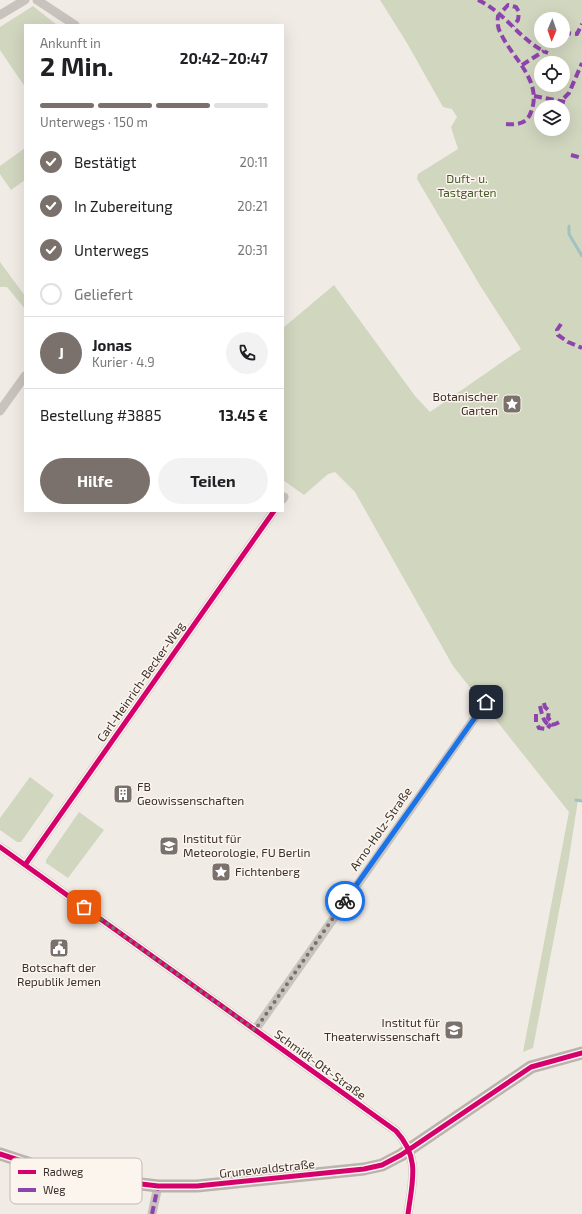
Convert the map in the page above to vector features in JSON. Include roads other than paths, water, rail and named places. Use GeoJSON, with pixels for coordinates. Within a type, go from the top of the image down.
{"type":"FeatureCollection","features":[{"type":"Feature","properties":{"kind":"main road","name":"Grunewaldstraße"},"geometry":{"type":"LineString","coordinates":[[142,1184],[158,1186],[198,1186],[364,1169],[386,1163],[410,1150],[531,1067],[582,1053]]}},
{"type":"Feature","properties":{"kind":"main road","name":"Grunewaldstraße"},"geometry":{"type":"LineString","coordinates":[[0,1154],[12,1158]]}},
{"type":"Feature","properties":{"kind":"street"},"geometry":{"type":"LineString","coordinates":[[0,15],[25,0]]}},
{"type":"Feature","properties":{"kind":"street"},"geometry":{"type":"LineString","coordinates":[[38,0],[74,24]]}},
{"type":"Feature","properties":{"kind":"street"},"geometry":{"type":"LineString","coordinates":[[0,411],[24,377]]}},
{"type":"Feature","properties":{"kind":"street","name":"Carl-Heinrich-Becker-Weg"},"geometry":{"type":"LineString","coordinates":[[25,865],[273,512]]}},
{"type":"Feature","properties":{"kind":"street","name":"Arno-Holz-Straße"},"geometry":{"type":"LineString","coordinates":[[255,1030],[369,866],[486,702]]}},
{"type":"Feature","properties":{"kind":"street","name":"Schmidt-Ott-Straße"},"geometry":{"type":"LineString","coordinates":[[0,847],[396,1131],[410,1150]]}},
{"type":"Feature","properties":{"kind":"street"},"geometry":{"type":"LineString","coordinates":[[408,1214],[413,1173],[410,1150]]}},
{"type":"Feature","properties":{"kind":"street"},"geometry":{"type":"LineString","coordinates":[[152,1214],[158,1186]]}},
{"type":"Feature","properties":{"kind":"waterway"},"geometry":{"type":"LineString","coordinates":[[569,226],[569,234],[582,256]]}},
{"type":"Feature","properties":{"kind":"waterway"},"geometry":{"type":"LineString","coordinates":[[576,800],[582,801]]}},
{"type":"Feature","properties":{"kind":"place","name":"Botanischer Garten"},"geometry":{"type":"Point","coordinates":[512,404]}},
{"type":"Feature","properties":{"kind":"place","name":"FB Geowissenschaften"},"geometry":{"type":"Point","coordinates":[123,794]}},
{"type":"Feature","properties":{"kind":"place","name":"Institut für Meteorologie, FU Berlin"},"geometry":{"type":"Point","coordinates":[169,846]}},
{"type":"Feature","properties":{"kind":"place","name":"Fichtenberg"},"geometry":{"type":"Point","coordinates":[221,872]}},
{"type":"Feature","properties":{"kind":"place","name":"Botschaft der Republik Jemen"},"geometry":{"type":"Point","coordinates":[59,948]}},
{"type":"Feature","properties":{"kind":"place","name":"Institut für Theaterwissenschaft"},"geometry":{"type":"Point","coordinates":[454,1030]}},
{"type":"Feature","properties":{"kind":"park label","name":"Duft- u. Tastgarten"},"geometry":{"type":"Point","coordinates":[467,186]}}]}
